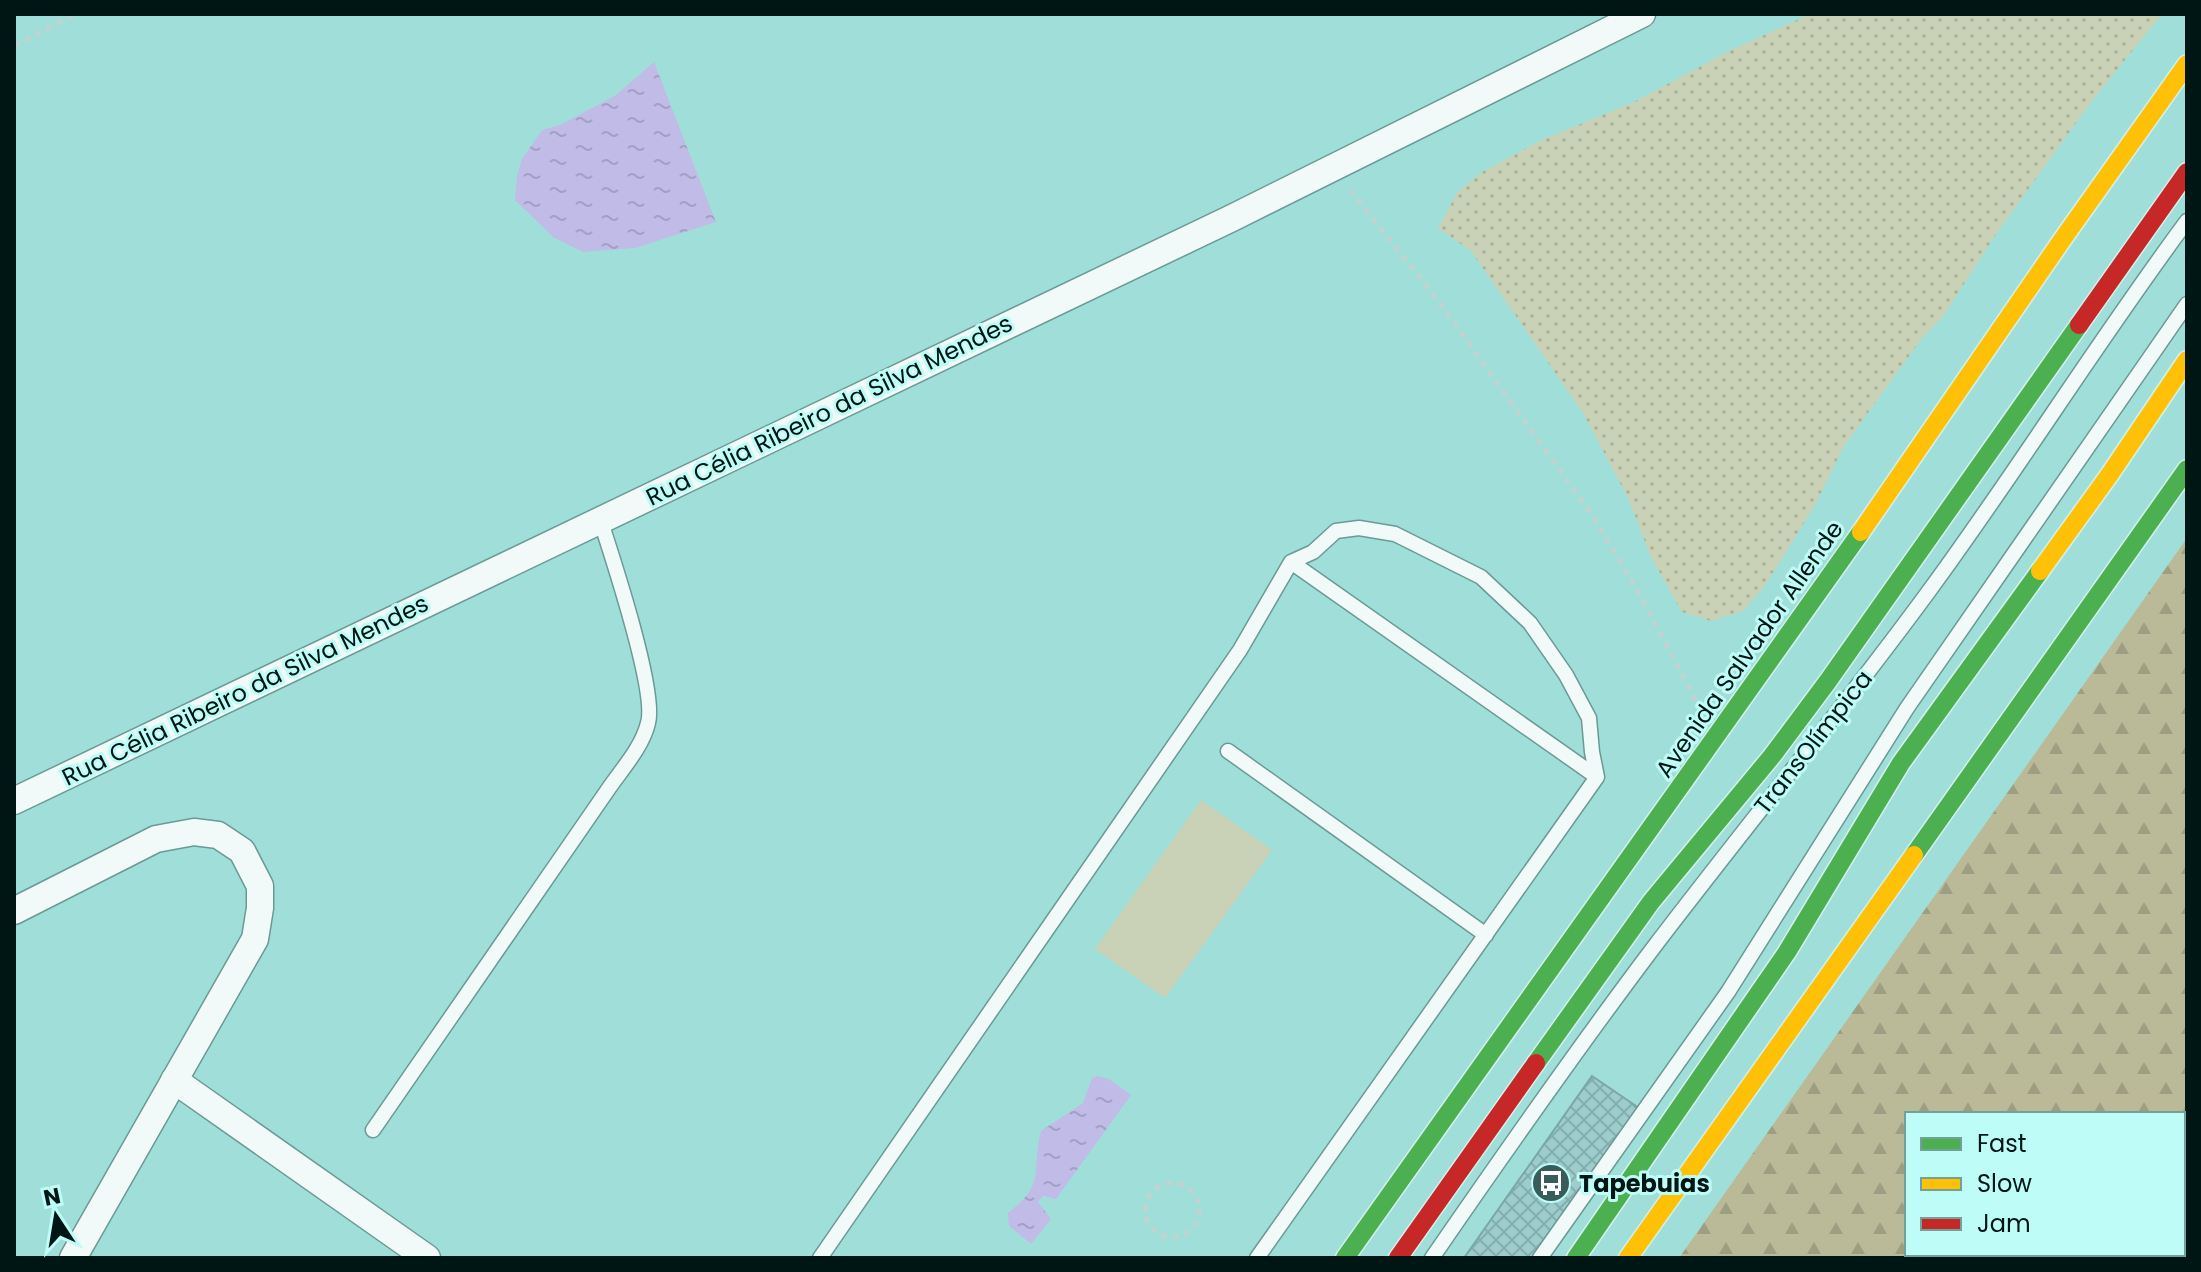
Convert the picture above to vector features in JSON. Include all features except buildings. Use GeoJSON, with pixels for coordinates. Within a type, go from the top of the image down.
{"type":"FeatureCollection","features":[{"type":"Feature","properties":{"kind":"main road","name":"Avenida Salvador Allende"},"geometry":{"type":"LineString","coordinates":[[1345,1258],[1715,739],[2187,64]]}},
{"type":"Feature","properties":{"kind":"main road"},"geometry":{"type":"LineString","coordinates":[[1917,556],[1927,509],[2178,153]]}},
{"type":"Feature","properties":{"kind":"main road"},"geometry":{"type":"LineString","coordinates":[[1398,1258],[1651,902],[1772,756],[2187,172]]}},
{"type":"Feature","properties":{"kind":"main road"},"geometry":{"type":"LineString","coordinates":[[1576,1258],[1787,952],[1901,763],[2110,474],[2187,360]]}},
{"type":"Feature","properties":{"kind":"main road"},"geometry":{"type":"LineString","coordinates":[[2110,474],[2187,393]]}},
{"type":"Feature","properties":{"kind":"main road"},"geometry":{"type":"LineString","coordinates":[[1628,1258],[2187,469]]}},
{"type":"Feature","properties":{"kind":"street","name":"Rua Célia Ribeiro da Silva Mendes"},"geometry":{"type":"LineString","coordinates":[[14,801],[1332,167],[1642,14]]}},
{"type":"Feature","properties":{"kind":"street"},"geometry":{"type":"LineString","coordinates":[[14,911],[156,839],[194,832],[218,835],[242,851],[260,886],[255,939],[73,1258]]}},
{"type":"Feature","properties":{"kind":"street"},"geometry":{"type":"LineString","coordinates":[[174,1080],[427,1258]]}},
{"type":"Feature","properties":{"kind":"lane","name":"TransOlímpica"},"geometry":{"type":"LineString","coordinates":[[1432,1258],[1629,981],[1930,590],[2142,281],[2187,221]]}},
{"type":"Feature","properties":{"kind":"lane"},"geometry":{"type":"LineString","coordinates":[[1540,1258],[1728,992],[1907,708],[2187,304]]}},
{"type":"Feature","properties":{"kind":"lane"},"geometry":{"type":"LineString","coordinates":[[373,1130],[641,741],[650,720],[643,674],[600,519]]}},
{"type":"Feature","properties":{"kind":"lane"},"geometry":{"type":"LineString","coordinates":[[820,1258],[1240,650],[1291,562],[1313,552],[1336,531],[1359,528],[1395,534],[1481,577],[1530,623],[1566,675],[1589,718],[1597,777],[1257,1258]]}},
{"type":"Feature","properties":{"kind":"lane"},"geometry":{"type":"LineString","coordinates":[[1291,562],[1597,777]]}},
{"type":"Feature","properties":{"kind":"lane"},"geometry":{"type":"LineString","coordinates":[[1228,751],[1486,935]]}},
{"type":"Feature","properties":{"kind":"path"},"geometry":{"type":"LineString","coordinates":[[14,46],[75,14]]}},
{"type":"Feature","properties":{"kind":"path"},"geometry":{"type":"LineString","coordinates":[[1332,167],[1434,295],[1592,515],[1640,595],[1715,739]]}},
{"type":"Feature","properties":{"kind":"path"},"geometry":{"type":"LineString","coordinates":[[1178,1183],[1192,1192],[1199,1207],[1199,1216],[1182,1235],[1163,1235],[1149,1224],[1145,1206],[1153,1190],[1161,1185],[1178,1183]]}},
{"type":"Feature","properties":{"kind":"green space"},"geometry":{"type":"Polygon","coordinates":[[[1810,14],[2162,14],[2091,102],[1996,234],[1944,315],[1922,338],[1844,446],[1815,505],[1764,587],[1743,611],[1711,621],[1682,612],[1651,557],[1628,498],[1583,413],[1471,251],[1438,228],[1457,193],[1482,172],[1542,140],[1636,101],[1727,52],[1810,14]]]}},
{"type":"Feature","properties":{"kind":"green space"},"geometry":{"type":"Polygon","coordinates":[[[2187,538],[2187,1258],[1679,1258],[2187,538]]]}},
{"type":"Feature","properties":{"kind":"green space"},"geometry":{"type":"Polygon","coordinates":[[[1201,800],[1272,850],[1165,998],[1095,949],[1201,800]]]}},
{"type":"Feature","properties":{"kind":"water"},"geometry":{"type":"Polygon","coordinates":[[[654,62],[716,222],[635,248],[583,252],[553,237],[515,200],[522,159],[542,130],[560,125],[616,95],[654,62]]]}},
{"type":"Feature","properties":{"kind":"water"},"geometry":{"type":"Polygon","coordinates":[[[1092,1078],[1109,1079],[1131,1095],[1056,1199],[1043,1196],[1038,1202],[1051,1219],[1031,1244],[1009,1226],[1008,1213],[1033,1184],[1041,1131],[1083,1103],[1092,1078]]]}},
{"type":"Feature","properties":{"kind":"traffic: fast"},"geometry":{"type":"LineString","coordinates":[[1536,1063],[1651,902],[1772,756],[1828,681],[2079,325]]}},
{"type":"Feature","properties":{"kind":"traffic: fast"},"geometry":{"type":"LineString","coordinates":[[1914,855],[2187,469]]}},
{"type":"Feature","properties":{"kind":"traffic: fast"},"geometry":{"type":"LineString","coordinates":[[1345,1258],[1861,532]]}},
{"type":"Feature","properties":{"kind":"traffic: fast"},"geometry":{"type":"LineString","coordinates":[[1576,1258],[1787,952],[1901,763],[2040,571]]}},
{"type":"Feature","properties":{"kind":"traffic: slow"},"geometry":{"type":"LineString","coordinates":[[1861,532],[2187,64]]}},
{"type":"Feature","properties":{"kind":"traffic: slow"},"geometry":{"type":"LineString","coordinates":[[2040,571],[2187,360]]}},
{"type":"Feature","properties":{"kind":"traffic: slow"},"geometry":{"type":"LineString","coordinates":[[1628,1258],[1914,855]]}},
{"type":"Feature","properties":{"kind":"traffic: jam"},"geometry":{"type":"LineString","coordinates":[[2079,325],[2187,172]]}},
{"type":"Feature","properties":{"kind":"traffic: jam"},"geometry":{"type":"LineString","coordinates":[[1398,1258],[1536,1063]]}},
{"type":"Feature","properties":{"kind":"place","name":"Tapebuias"},"geometry":{"type":"Point","coordinates":[1551,1183]}}]}
